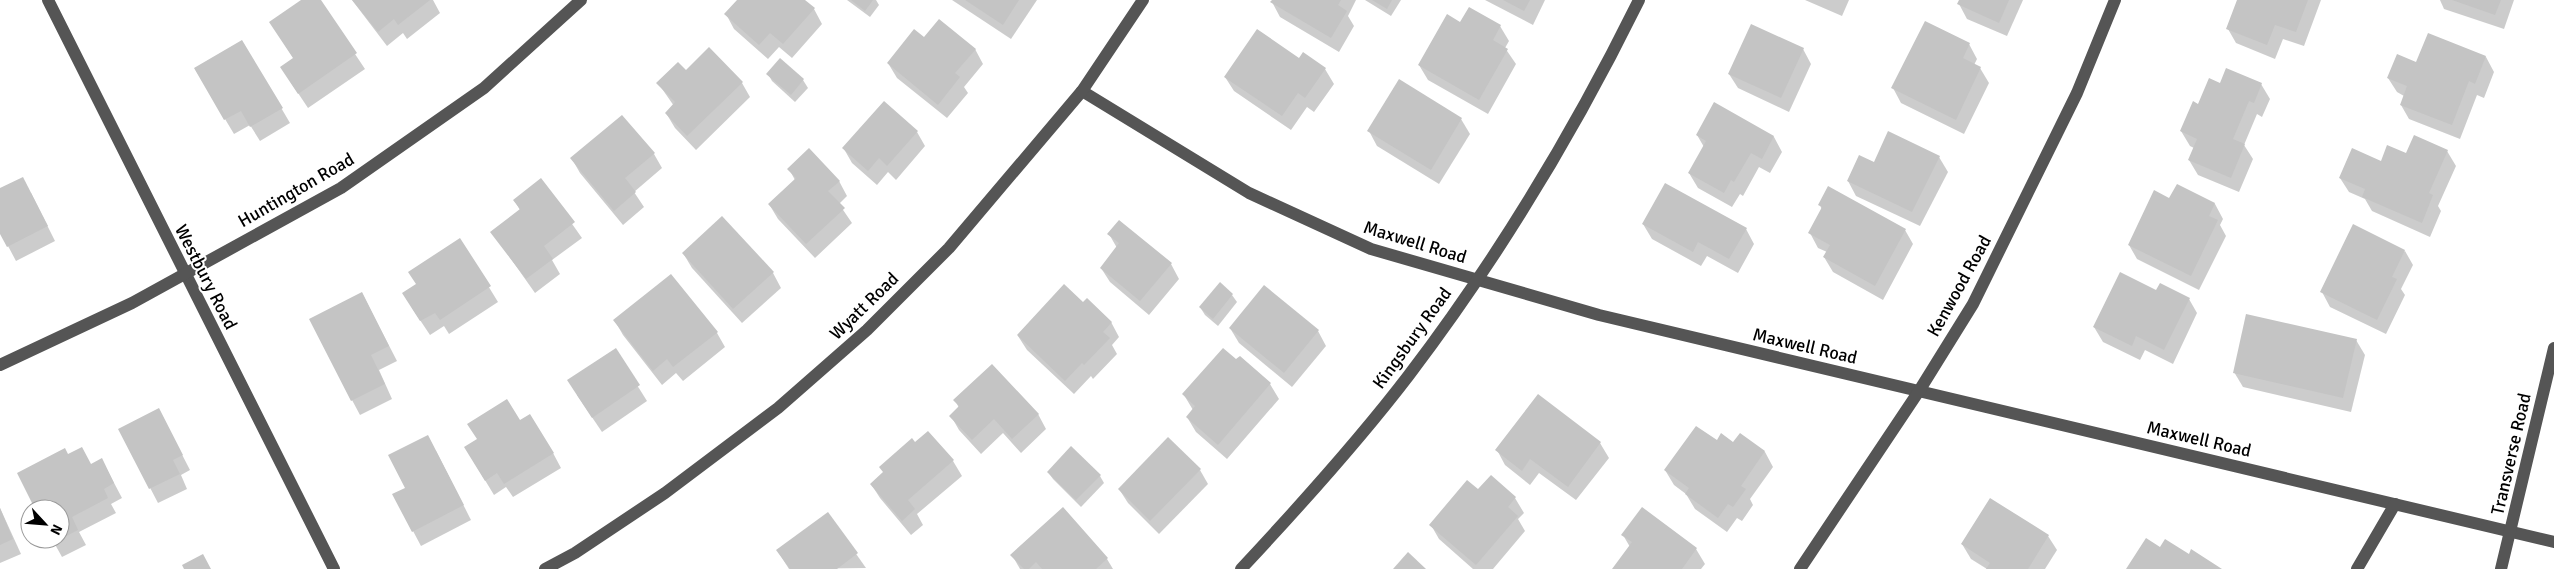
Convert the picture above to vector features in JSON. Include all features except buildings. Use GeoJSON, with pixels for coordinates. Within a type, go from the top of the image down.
{"type":"FeatureCollection","features":[{"type":"Feature","properties":{"kind":"street","name":"Westbury Road"},"geometry":{"type":"LineString","coordinates":[[48,0],[334,569]]}},
{"type":"Feature","properties":{"kind":"street","name":"Huntington Road"},"geometry":{"type":"LineString","coordinates":[[0,365],[132,303],[184,272],[341,188],[484,88],[580,0]]}},
{"type":"Feature","properties":{"kind":"street","name":"Wyatt Road"},"geometry":{"type":"LineString","coordinates":[[545,569],[575,553],[666,493],[778,408],[867,330],[949,248],[1082,91],[1143,0]]}},
{"type":"Feature","properties":{"kind":"street","name":"Kingsbury Road"},"geometry":{"type":"LineString","coordinates":[[1241,569],[1299,508],[1408,376],[1476,279],[1545,175],[1601,78],[1639,0]]}},
{"type":"Feature","properties":{"kind":"street","name":"Kenwood Road"},"geometry":{"type":"LineString","coordinates":[[1800,569],[1920,391],[1973,304],[2077,93],[2115,0]]}},
{"type":"Feature","properties":{"kind":"street","name":"Maxwell Road"},"geometry":{"type":"LineString","coordinates":[[1082,91],[1249,193],[1321,228],[1371,249],[1598,315],[2554,542]]}},
{"type":"Feature","properties":{"kind":"street","name":"Transverse Road"},"geometry":{"type":"LineString","coordinates":[[2501,569],[2554,348]]}},
{"type":"Feature","properties":{"kind":"street"},"geometry":{"type":"LineString","coordinates":[[2357,569],[2395,504]]}}]}
